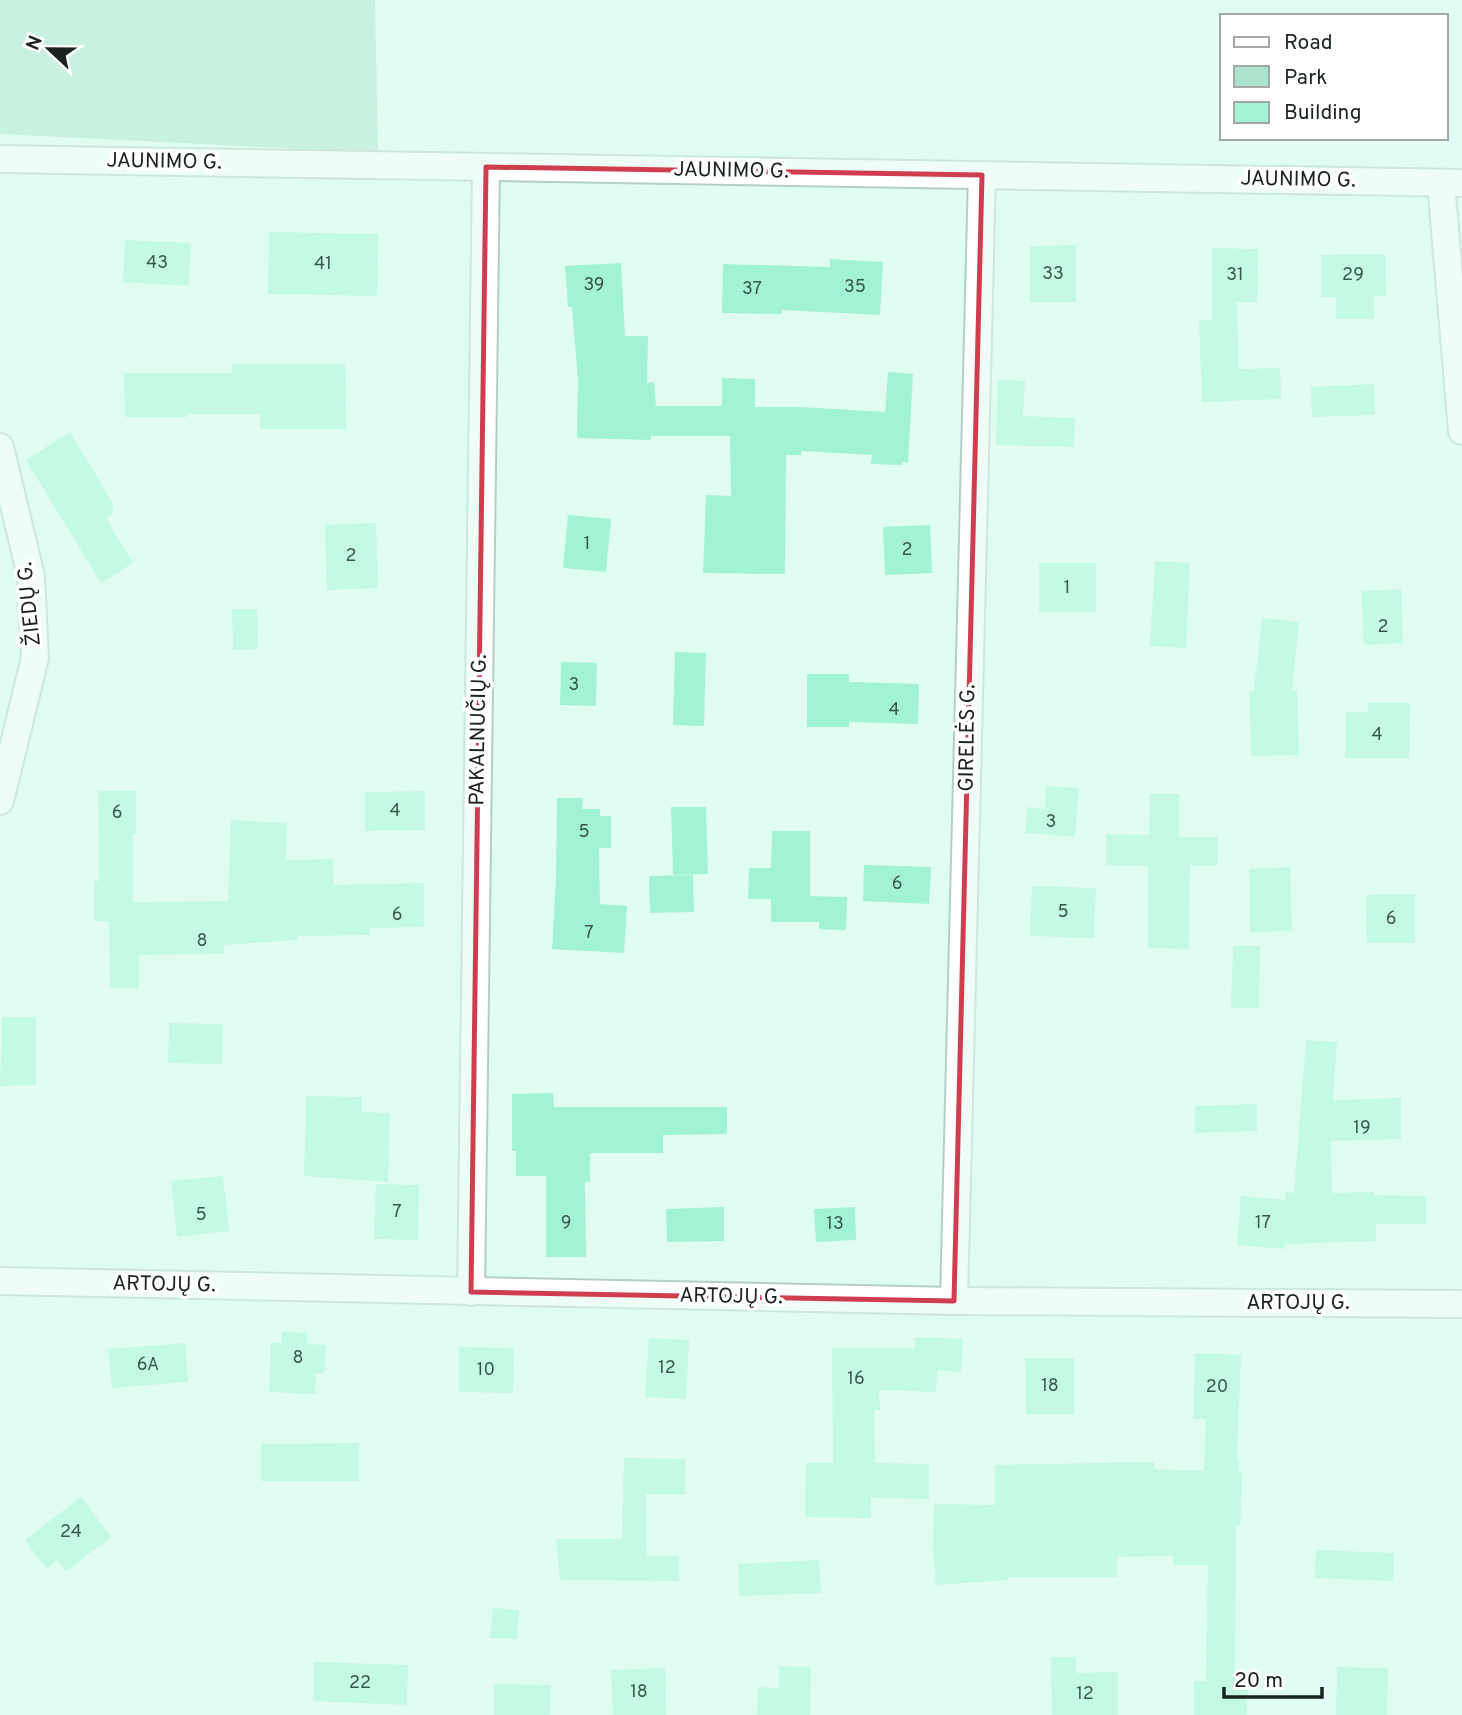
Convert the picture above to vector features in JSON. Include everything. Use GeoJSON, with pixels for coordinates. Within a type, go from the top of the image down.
{"type":"FeatureCollection","features":[{"type":"Feature","properties":{"kind":"street","name":"JAUNIMO G."},"geometry":{"type":"LineString","coordinates":[[0,159],[1451,183]]}},
{"type":"Feature","properties":{"kind":"street","name":"PAKALNUČIŲ G."},"geometry":{"type":"LineString","coordinates":[[471,1292],[486,167]]}},
{"type":"Feature","properties":{"kind":"street","name":"GIRELĖS G."},"geometry":{"type":"LineString","coordinates":[[954,1301],[982,175]]}},
{"type":"Feature","properties":{"kind":"street"},"geometry":{"type":"LineString","coordinates":[[1451,183],[1462,431]]}},
{"type":"Feature","properties":{"kind":"street","name":"ŽIEDŲ G."},"geometry":{"type":"LineString","coordinates":[[0,447],[31,576],[35,658],[0,801]]}},
{"type":"Feature","properties":{"kind":"street","name":"ARTOJŲ G."},"geometry":{"type":"LineString","coordinates":[[0,1281],[954,1301],[1462,1304]]}},
{"type":"Feature","properties":{"kind":"highlighted area"},"geometry":{"type":"Polygon","coordinates":[[[486,167],[982,175],[954,1301],[471,1292],[486,167]]]}},
{"type":"Feature","properties":{"kind":"green space"},"geometry":{"type":"Polygon","coordinates":[[[0,0],[375,0],[378,153],[0,134],[0,0]]]}},
{"type":"Feature","properties":{"kind":"building"},"geometry":{"type":"Polygon","coordinates":[[[269,232],[378,234],[377,296],[268,294],[269,232]]]}},
{"type":"Feature","properties":{"kind":"building"},"geometry":{"type":"Polygon","coordinates":[[[125,240],[191,243],[189,286],[123,282],[125,240]]]}},
{"type":"Feature","properties":{"kind":"building"},"geometry":{"type":"Polygon","coordinates":[[[1076,245],[1076,302],[1030,302],[1030,246],[1076,245]]]}},
{"type":"Feature","properties":{"kind":"building"},"geometry":{"type":"Polygon","coordinates":[[[1212,248],[1258,249],[1257,302],[1237,302],[1239,369],[1280,368],[1281,399],[1202,402],[1199,320],[1212,320],[1212,248]]]}},
{"type":"Feature","properties":{"kind":"building"},"geometry":{"type":"Polygon","coordinates":[[[1385,254],[1386,296],[1374,296],[1374,319],[1336,319],[1336,297],[1321,297],[1321,255],[1385,254]]]}},
{"type":"Feature","properties":{"kind":"building"},"geometry":{"type":"Polygon","coordinates":[[[830,259],[883,262],[880,315],[782,310],[782,314],[722,313],[723,264],[830,267],[830,259]]]}},
{"type":"Feature","properties":{"kind":"building"},"geometry":{"type":"Polygon","coordinates":[[[621,263],[625,336],[648,336],[647,383],[654,382],[656,406],[722,406],[722,378],[755,379],[755,407],[885,412],[888,372],[913,374],[908,463],[871,464],[872,455],[801,451],[801,455],[786,455],[785,574],[703,573],[706,495],[731,496],[730,436],[651,436],[651,440],[577,438],[578,380],[572,307],[568,307],[565,266],[621,263]]]}},
{"type":"Feature","properties":{"kind":"building"},"geometry":{"type":"Polygon","coordinates":[[[232,364],[345,364],[346,429],[260,429],[260,414],[125,417],[124,373],[232,373],[232,364]]]}},
{"type":"Feature","properties":{"kind":"building"},"geometry":{"type":"Polygon","coordinates":[[[998,380],[1025,381],[1023,416],[1075,418],[1074,447],[996,445],[998,380]]]}},
{"type":"Feature","properties":{"kind":"building"},"geometry":{"type":"Polygon","coordinates":[[[1374,384],[1375,415],[1312,417],[1311,387],[1374,384]]]}},
{"type":"Feature","properties":{"kind":"building"},"geometry":{"type":"Polygon","coordinates":[[[70,432],[113,503],[113,514],[106,518],[133,563],[101,583],[26,460],[70,432]]]}},
{"type":"Feature","properties":{"kind":"building"},"geometry":{"type":"Polygon","coordinates":[[[568,515],[611,519],[606,572],[563,568],[568,515]]]}},
{"type":"Feature","properties":{"kind":"building"},"geometry":{"type":"Polygon","coordinates":[[[376,523],[378,588],[327,590],[325,525],[376,523]]]}},
{"type":"Feature","properties":{"kind":"building"},"geometry":{"type":"Polygon","coordinates":[[[930,525],[932,573],[885,575],[883,527],[930,525]]]}},
{"type":"Feature","properties":{"kind":"building"},"geometry":{"type":"Polygon","coordinates":[[[1155,561],[1190,563],[1186,648],[1150,646],[1155,561]]]}},
{"type":"Feature","properties":{"kind":"building"},"geometry":{"type":"Polygon","coordinates":[[[1039,563],[1096,563],[1096,612],[1039,612],[1039,563]]]}},
{"type":"Feature","properties":{"kind":"building"},"geometry":{"type":"Polygon","coordinates":[[[1401,589],[1403,643],[1364,645],[1361,591],[1401,589]]]}},
{"type":"Feature","properties":{"kind":"building"},"geometry":{"type":"Polygon","coordinates":[[[232,609],[257,609],[258,649],[233,650],[232,609]]]}},
{"type":"Feature","properties":{"kind":"building"},"geometry":{"type":"Polygon","coordinates":[[[1262,618],[1299,622],[1292,690],[1297,690],[1299,755],[1251,756],[1249,691],[1254,691],[1262,618]]]}},
{"type":"Feature","properties":{"kind":"building"},"geometry":{"type":"Polygon","coordinates":[[[675,652],[706,653],[704,726],[673,725],[675,652]]]}},
{"type":"Feature","properties":{"kind":"building"},"geometry":{"type":"Polygon","coordinates":[[[561,662],[597,663],[596,706],[560,705],[561,662]]]}},
{"type":"Feature","properties":{"kind":"building"},"geometry":{"type":"Polygon","coordinates":[[[807,674],[849,674],[849,682],[919,684],[918,724],[849,722],[849,727],[807,727],[807,674]]]}},
{"type":"Feature","properties":{"kind":"building"},"geometry":{"type":"Polygon","coordinates":[[[1368,703],[1410,703],[1409,758],[1345,758],[1346,712],[1368,712],[1368,703]]]}},
{"type":"Feature","properties":{"kind":"building"},"geometry":{"type":"Polygon","coordinates":[[[1046,786],[1079,788],[1075,837],[1025,833],[1027,807],[1045,809],[1046,786]]]}},
{"type":"Feature","properties":{"kind":"building"},"geometry":{"type":"Polygon","coordinates":[[[98,791],[136,791],[133,902],[228,901],[231,820],[287,823],[286,860],[333,859],[334,885],[424,883],[424,927],[369,928],[370,935],[298,936],[298,940],[224,945],[224,954],[139,955],[139,988],[110,988],[109,921],[94,921],[94,881],[99,881],[98,791]]]}},
{"type":"Feature","properties":{"kind":"building"},"geometry":{"type":"Polygon","coordinates":[[[425,791],[425,830],[365,831],[365,792],[425,791]]]}},
{"type":"Feature","properties":{"kind":"building"},"geometry":{"type":"Polygon","coordinates":[[[1150,794],[1179,794],[1179,837],[1218,837],[1217,866],[1190,865],[1189,949],[1148,948],[1148,866],[1106,865],[1106,834],[1149,835],[1150,794]]]}},
{"type":"Feature","properties":{"kind":"building"},"geometry":{"type":"Polygon","coordinates":[[[557,798],[583,798],[582,809],[600,809],[600,816],[611,816],[611,848],[599,848],[600,904],[627,906],[624,953],[552,949],[557,798]]]}},
{"type":"Feature","properties":{"kind":"building"},"geometry":{"type":"Polygon","coordinates":[[[671,807],[706,807],[708,874],[673,875],[671,807]]]}},
{"type":"Feature","properties":{"kind":"building"},"geometry":{"type":"Polygon","coordinates":[[[772,831],[810,831],[810,896],[847,897],[846,930],[819,929],[819,922],[771,922],[771,899],[748,899],[749,868],[771,868],[772,831]]]}},
{"type":"Feature","properties":{"kind":"building"},"geometry":{"type":"Polygon","coordinates":[[[864,865],[931,867],[929,904],[863,901],[864,865]]]}},
{"type":"Feature","properties":{"kind":"building"},"geometry":{"type":"Polygon","coordinates":[[[1290,867],[1292,931],[1250,932],[1249,869],[1290,867]]]}},
{"type":"Feature","properties":{"kind":"building"},"geometry":{"type":"Polygon","coordinates":[[[693,875],[694,912],[650,913],[649,876],[693,875]]]}},
{"type":"Feature","properties":{"kind":"building"},"geometry":{"type":"Polygon","coordinates":[[[1032,886],[1096,888],[1094,938],[1030,936],[1032,886]]]}},
{"type":"Feature","properties":{"kind":"building"},"geometry":{"type":"Polygon","coordinates":[[[1415,894],[1415,943],[1367,943],[1366,895],[1415,894]]]}},
{"type":"Feature","properties":{"kind":"building"},"geometry":{"type":"Polygon","coordinates":[[[1233,946],[1260,946],[1259,1008],[1231,1008],[1233,946]]]}},
{"type":"Feature","properties":{"kind":"building"},"geometry":{"type":"Polygon","coordinates":[[[2,1017],[36,1017],[36,1085],[0,1086],[2,1017]]]}},
{"type":"Feature","properties":{"kind":"building"},"geometry":{"type":"Polygon","coordinates":[[[169,1023],[223,1024],[222,1064],[168,1063],[169,1023]]]}},
{"type":"Feature","properties":{"kind":"building"},"geometry":{"type":"Polygon","coordinates":[[[1306,1040],[1337,1042],[1333,1100],[1401,1098],[1401,1139],[1331,1141],[1332,1193],[1374,1192],[1374,1195],[1426,1196],[1426,1224],[1376,1224],[1376,1241],[1285,1244],[1284,1249],[1237,1245],[1241,1196],[1286,1200],[1285,1192],[1294,1193],[1306,1040]]]}},
{"type":"Feature","properties":{"kind":"building"},"geometry":{"type":"Polygon","coordinates":[[[553,1093],[554,1107],[727,1107],[727,1134],[663,1135],[663,1153],[590,1153],[590,1182],[585,1182],[586,1257],[546,1257],[546,1176],[516,1176],[516,1151],[512,1151],[512,1094],[553,1093]]]}},
{"type":"Feature","properties":{"kind":"building"},"geometry":{"type":"Polygon","coordinates":[[[306,1096],[362,1097],[361,1112],[390,1113],[388,1182],[304,1176],[306,1096]]]}},
{"type":"Feature","properties":{"kind":"building"},"geometry":{"type":"Polygon","coordinates":[[[1257,1104],[1257,1131],[1195,1133],[1195,1106],[1257,1104]]]}},
{"type":"Feature","properties":{"kind":"building"},"geometry":{"type":"Polygon","coordinates":[[[223,1176],[229,1231],[177,1237],[171,1181],[223,1176]]]}},
{"type":"Feature","properties":{"kind":"building"},"geometry":{"type":"Polygon","coordinates":[[[376,1184],[419,1185],[418,1240],[374,1239],[376,1184]]]}},
{"type":"Feature","properties":{"kind":"building"},"geometry":{"type":"Polygon","coordinates":[[[724,1207],[724,1241],[667,1242],[666,1209],[724,1207]]]}},
{"type":"Feature","properties":{"kind":"building"},"geometry":{"type":"Polygon","coordinates":[[[855,1207],[856,1240],[816,1242],[814,1209],[855,1207]]]}},
{"type":"Feature","properties":{"kind":"building"},"geometry":{"type":"Polygon","coordinates":[[[282,1332],[307,1333],[307,1344],[326,1345],[324,1373],[316,1373],[315,1394],[269,1392],[271,1343],[281,1343],[282,1332]]]}},
{"type":"Feature","properties":{"kind":"building"},"geometry":{"type":"Polygon","coordinates":[[[915,1337],[963,1339],[961,1372],[937,1370],[936,1392],[879,1390],[880,1410],[874,1410],[875,1463],[929,1464],[929,1499],[871,1498],[871,1518],[805,1517],[806,1463],[833,1463],[832,1348],[915,1348],[915,1337]]]}},
{"type":"Feature","properties":{"kind":"building"},"geometry":{"type":"Polygon","coordinates":[[[649,1338],[689,1340],[686,1399],[645,1397],[649,1338]]]}},
{"type":"Feature","properties":{"kind":"building"},"geometry":{"type":"Polygon","coordinates":[[[185,1343],[188,1382],[112,1388],[108,1349],[185,1343]]]}},
{"type":"Feature","properties":{"kind":"building"},"geometry":{"type":"Polygon","coordinates":[[[459,1347],[514,1348],[513,1393],[459,1392],[459,1347]]]}},
{"type":"Feature","properties":{"kind":"building"},"geometry":{"type":"Polygon","coordinates":[[[1195,1353],[1241,1355],[1237,1459],[1239,1472],[1242,1472],[1240,1526],[1236,1526],[1235,1681],[1248,1681],[1247,1715],[1194,1715],[1194,1681],[1206,1681],[1208,1565],[1173,1565],[1173,1556],[1117,1557],[1117,1577],[1008,1577],[1008,1580],[936,1585],[934,1504],[995,1505],[995,1465],[1154,1462],[1154,1469],[1204,1471],[1206,1419],[1193,1419],[1195,1353]]]}},
{"type":"Feature","properties":{"kind":"building"},"geometry":{"type":"Polygon","coordinates":[[[1025,1358],[1074,1358],[1074,1414],[1026,1414],[1025,1358]]]}},
{"type":"Feature","properties":{"kind":"building"},"geometry":{"type":"Polygon","coordinates":[[[359,1443],[359,1481],[261,1481],[261,1444],[359,1443]]]}},
{"type":"Feature","properties":{"kind":"building"},"geometry":{"type":"Polygon","coordinates":[[[624,1458],[686,1459],[685,1495],[646,1494],[647,1556],[679,1556],[679,1581],[560,1580],[556,1539],[622,1539],[624,1458]]]}},
{"type":"Feature","properties":{"kind":"building"},"geometry":{"type":"Polygon","coordinates":[[[81,1497],[111,1537],[66,1571],[57,1560],[47,1569],[25,1540],[81,1497]]]}},
{"type":"Feature","properties":{"kind":"building"},"geometry":{"type":"Polygon","coordinates":[[[1316,1550],[1394,1553],[1393,1581],[1315,1578],[1316,1550]]]}},
{"type":"Feature","properties":{"kind":"building"},"geometry":{"type":"Polygon","coordinates":[[[819,1560],[821,1593],[739,1596],[738,1564],[819,1560]]]}},
{"type":"Feature","properties":{"kind":"building"},"geometry":{"type":"Polygon","coordinates":[[[493,1608],[519,1610],[517,1639],[490,1638],[493,1608]]]}},
{"type":"Feature","properties":{"kind":"building"},"geometry":{"type":"Polygon","coordinates":[[[1051,1657],[1076,1657],[1076,1673],[1118,1672],[1118,1715],[1052,1715],[1051,1657]]]}},
{"type":"Feature","properties":{"kind":"building"},"geometry":{"type":"Polygon","coordinates":[[[314,1662],[408,1665],[407,1705],[313,1701],[314,1662]]]}},
{"type":"Feature","properties":{"kind":"building"},"geometry":{"type":"Polygon","coordinates":[[[779,1666],[811,1667],[810,1715],[757,1715],[758,1687],[779,1688],[779,1666]]]}},
{"type":"Feature","properties":{"kind":"building"},"geometry":{"type":"Polygon","coordinates":[[[1337,1667],[1388,1668],[1387,1715],[1336,1715],[1337,1667]]]}},
{"type":"Feature","properties":{"kind":"building"},"geometry":{"type":"Polygon","coordinates":[[[665,1668],[666,1715],[613,1715],[611,1670],[665,1668]]]}},
{"type":"Feature","properties":{"kind":"building"},"geometry":{"type":"Polygon","coordinates":[[[494,1684],[551,1685],[550,1715],[494,1715],[494,1684]]]}}]}
